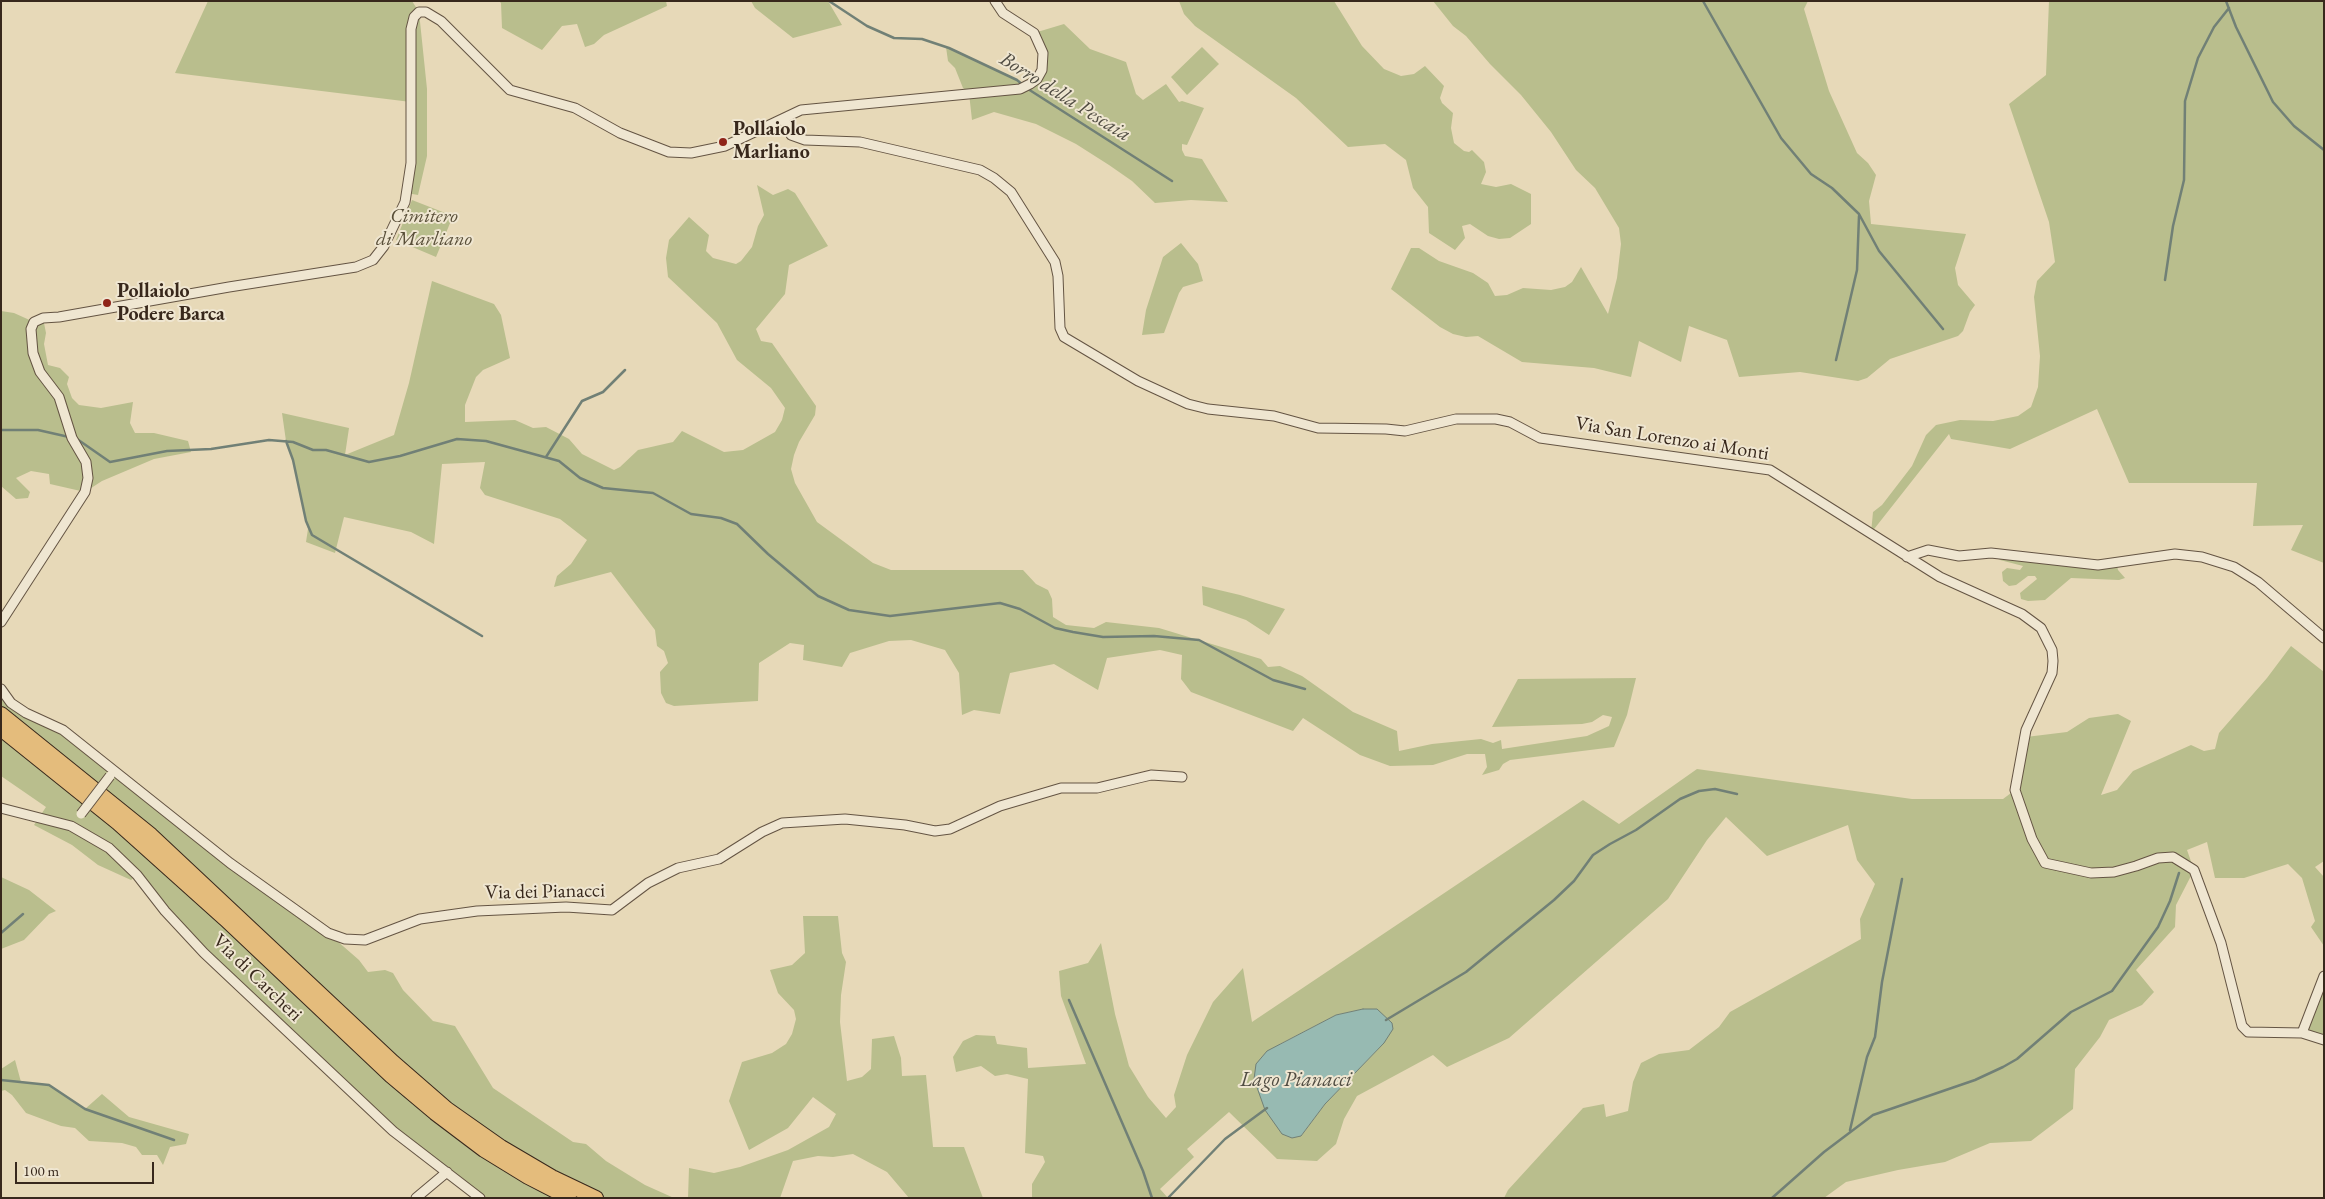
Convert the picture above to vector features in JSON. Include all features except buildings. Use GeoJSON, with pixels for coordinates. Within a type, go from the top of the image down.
{"type":"FeatureCollection","features":[{"type":"Feature","properties":{"kind":"highway"},"geometry":{"type":"LineString","coordinates":[[1,714],[150,835],[393,1062],[447,1109],[473,1128],[535,1167],[596,1198]]}},
{"type":"Feature","properties":{"kind":"highway"},"geometry":{"type":"LineString","coordinates":[[1,729],[118,823],[218,912],[371,1058],[435,1113],[484,1150],[528,1177],[569,1198]]}},
{"type":"Feature","properties":{"kind":"street"},"geometry":{"type":"LineString","coordinates":[[1,622],[84,492],[88,478],[86,462],[72,438],[60,397],[40,372],[33,353],[31,328],[34,322],[43,318],[356,267],[374,260],[384,246],[405,202],[411,164],[411,29],[414,18],[419,12],[426,12],[441,21],[510,90],[575,108],[620,133],[669,152],[692,153],[716,149],[801,110],[1020,88],[1030,84],[1037,79],[1042,70],[1043,52],[1034,33],[1002,13],[995,1]]}},
{"type":"Feature","properties":{"kind":"street","name":"Via San Lorenzo ai Monti"},"geometry":{"type":"LineString","coordinates":[[782,119],[791,135],[805,140],[860,142],[980,170],[998,181],[1011,192],[1055,262],[1058,276],[1060,328],[1064,337],[1138,381],[1188,404],[1208,409],[1274,416],[1318,428],[1405,431],[1456,419],[1496,418],[1510,422],[1540,438],[1770,470],[1940,576],[2022,614],[2041,628],[2052,650],[2052,672],[2026,730],[2015,790],[2032,839],[2045,863],[2091,873],[2114,872],[2158,858],[2173,857],[2194,870],[2221,943],[2242,1026],[2248,1032],[2302,1033],[2324,1040]]}},
{"type":"Feature","properties":{"kind":"street"},"geometry":{"type":"LineString","coordinates":[[1907,557],[1928,550],[1960,556],[1991,553],[2098,564],[2175,554],[2202,557],[2234,567],[2258,582],[2324,638]]}},
{"type":"Feature","properties":{"kind":"street","name":"Via dei Pianacci"},"geometry":{"type":"LineString","coordinates":[[1,689],[11,703],[26,713],[63,730],[113,773],[230,863],[328,934],[345,939],[365,940],[420,920],[476,911],[566,907],[612,910],[648,883],[678,868],[719,859],[762,832],[782,823],[845,818],[905,825],[935,831],[950,829],[1000,806],[1061,788],[1097,788],[1151,775],[1182,778]]}},
{"type":"Feature","properties":{"kind":"street"},"geometry":{"type":"LineString","coordinates":[[71,826],[113,773]]}},
{"type":"Feature","properties":{"kind":"street","name":"Via di Carcheri"},"geometry":{"type":"LineString","coordinates":[[1,808],[71,826],[109,848],[122,859],[165,911],[204,953],[392,1131],[480,1198]]}},
{"type":"Feature","properties":{"kind":"street"},"geometry":{"type":"LineString","coordinates":[[2302,1033],[2324,976]]}},
{"type":"Feature","properties":{"kind":"street"},"geometry":{"type":"LineString","coordinates":[[416,1198],[447,1172]]}},
{"type":"Feature","properties":{"kind":"green space"},"geometry":{"type":"Polygon","coordinates":[[[208,1],[412,1],[419,12],[427,89],[427,156],[418,195],[407,193],[411,102],[175,73],[208,1]]]}},
{"type":"Feature","properties":{"kind":"green space"},"geometry":{"type":"Polygon","coordinates":[[[499,1],[666,1],[667,6],[604,35],[594,44],[585,47],[577,24],[562,26],[542,50],[502,28],[501,3],[499,1]]]}},
{"type":"Feature","properties":{"kind":"green space"},"geometry":{"type":"Polygon","coordinates":[[[751,1],[828,1],[842,25],[793,38],[755,8],[751,1]]]}},
{"type":"Feature","properties":{"kind":"green space"},"geometry":{"type":"Polygon","coordinates":[[[1179,1],[1334,1],[1362,46],[1384,69],[1401,76],[1414,74],[1425,66],[1444,86],[1440,98],[1442,103],[1453,113],[1451,128],[1454,143],[1464,151],[1469,152],[1472,150],[1484,162],[1486,172],[1481,184],[1496,187],[1511,184],[1531,194],[1531,224],[1510,238],[1499,239],[1488,236],[1470,224],[1462,226],[1465,238],[1455,250],[1429,233],[1428,207],[1413,188],[1406,160],[1385,144],[1348,147],[1296,98],[1195,26],[1184,14],[1179,1]]]}},
{"type":"Feature","properties":{"kind":"green space"},"geometry":{"type":"Polygon","coordinates":[[[1433,1],[1808,1],[1804,9],[1829,91],[1857,153],[1868,163],[1876,175],[1869,201],[1871,224],[1966,234],[1955,268],[1958,285],[1975,305],[1970,312],[1963,331],[1958,336],[1890,359],[1867,378],[1858,381],[1800,372],[1739,377],[1727,340],[1689,326],[1681,362],[1639,341],[1631,377],[1594,368],[1522,362],[1478,336],[1466,337],[1453,334],[1440,327],[1391,289],[1411,248],[1419,248],[1439,261],[1473,273],[1488,283],[1495,296],[1507,295],[1523,288],[1551,290],[1565,287],[1572,282],[1581,267],[1608,314],[1617,278],[1621,244],[1619,228],[1595,188],[1576,170],[1551,132],[1521,95],[1490,64],[1466,36],[1453,26],[1433,1]]]}},
{"type":"Feature","properties":{"kind":"green space"},"geometry":{"type":"Polygon","coordinates":[[[2049,1],[2324,1],[2324,563],[2291,550],[2303,525],[2253,526],[2257,483],[2129,483],[2097,409],[2010,449],[1951,439],[1949,434],[1871,533],[1873,512],[1882,505],[1912,466],[1926,435],[1936,425],[1960,420],[1993,421],[2018,416],[2031,407],[2038,387],[2040,356],[2034,297],[2037,281],[2055,262],[2049,222],[2009,104],[2046,75],[2049,1]]]}},
{"type":"Feature","properties":{"kind":"green space"},"geometry":{"type":"Polygon","coordinates":[[[1064,24],[1090,49],[1126,62],[1136,94],[1143,100],[1166,84],[1179,102],[1182,101],[1204,108],[1187,145],[1182,144],[1182,150],[1185,156],[1202,159],[1228,202],[1191,200],[1155,203],[1132,181],[1109,165],[1076,144],[1036,124],[994,112],[972,120],[969,93],[963,88],[955,68],[948,61],[946,47],[1017,80],[1025,86],[1042,70],[1034,33],[1064,24]]]}},
{"type":"Feature","properties":{"kind":"green space"},"geometry":{"type":"Polygon","coordinates":[[[1202,47],[1219,64],[1187,95],[1171,77],[1202,47]]]}},
{"type":"Feature","properties":{"kind":"green space"},"geometry":{"type":"Polygon","coordinates":[[[757,185],[773,195],[788,189],[795,193],[828,246],[789,265],[785,294],[756,329],[761,341],[772,343],[816,406],[815,415],[799,442],[794,455],[791,469],[795,483],[817,522],[873,563],[891,570],[1023,570],[1036,584],[1048,590],[1052,599],[1053,617],[1066,625],[1094,628],[1106,622],[1159,628],[1261,659],[1268,667],[1280,666],[1302,676],[1353,712],[1397,731],[1399,751],[1432,744],[1481,739],[1493,743],[1501,740],[1502,749],[1587,736],[1609,726],[1612,717],[1603,715],[1592,722],[1582,724],[1492,727],[1518,679],[1636,678],[1627,715],[1614,747],[1510,760],[1503,764],[1499,770],[1482,775],[1487,767],[1485,754],[1467,754],[1433,765],[1390,766],[1360,755],[1303,718],[1293,731],[1191,692],[1181,679],[1182,655],[1160,650],[1107,658],[1098,690],[1054,664],[1010,673],[1000,714],[974,710],[962,715],[959,673],[945,650],[911,640],[889,641],[850,653],[842,667],[803,660],[804,645],[790,643],[759,663],[758,701],[674,706],[666,703],[661,693],[660,672],[668,663],[664,651],[657,646],[655,630],[611,572],[554,587],[557,576],[571,564],[587,540],[560,519],[485,495],[480,488],[485,462],[442,464],[434,544],[411,532],[344,517],[335,553],[306,542],[308,529],[293,460],[286,441],[282,413],[349,428],[345,455],[394,435],[409,383],[432,281],[494,304],[501,315],[510,358],[483,370],[476,377],[465,405],[465,422],[515,420],[533,428],[546,427],[569,439],[582,454],[614,470],[620,467],[638,450],[673,442],[682,431],[724,452],[743,450],[775,432],[782,420],[785,408],[771,388],[737,360],[717,323],[668,277],[666,258],[669,240],[689,217],[709,235],[706,251],[713,258],[736,264],[741,261],[752,247],[758,226],[764,215],[757,185]]]}},
{"type":"Feature","properties":{"kind":"green space","name":"Cimitero di Marliano"},"geometry":{"type":"Polygon","coordinates":[[[412,200],[453,216],[436,257],[396,240],[412,200]]]}},
{"type":"Feature","properties":{"kind":"green space"},"geometry":{"type":"Polygon","coordinates":[[[1181,243],[1198,264],[1203,281],[1183,287],[1164,333],[1142,335],[1146,310],[1163,257],[1181,243]]]}},
{"type":"Feature","properties":{"kind":"green space"},"geometry":{"type":"Polygon","coordinates":[[[1,311],[14,313],[34,322],[43,318],[46,333],[44,344],[48,365],[60,368],[69,377],[67,384],[72,398],[79,405],[101,408],[133,402],[130,423],[135,433],[154,433],[188,441],[191,452],[154,459],[102,481],[85,492],[50,484],[49,474],[31,471],[16,478],[30,492],[28,498],[16,499],[1,486],[1,311]]]}},
{"type":"Feature","properties":{"kind":"green space"},"geometry":{"type":"Polygon","coordinates":[[[1994,553],[2116,562],[2118,570],[2125,578],[2119,580],[2071,578],[2045,600],[2028,601],[2021,599],[2020,593],[2037,579],[2035,576],[2028,576],[2016,585],[2009,586],[2003,581],[2002,572],[2007,568],[2020,570],[2023,566],[2000,560],[1994,553]]]}},
{"type":"Feature","properties":{"kind":"green space"},"geometry":{"type":"Polygon","coordinates":[[[1202,586],[1285,609],[1269,635],[1246,620],[1203,605],[1202,586]]]}},
{"type":"Feature","properties":{"kind":"green space"},"geometry":{"type":"Polygon","coordinates":[[[2291,646],[2324,672],[2324,861],[2315,867],[2324,877],[2324,946],[2311,927],[2315,921],[2302,878],[2288,864],[2244,878],[2215,878],[2207,842],[2187,850],[2194,870],[2176,905],[2175,927],[2136,970],[2154,992],[2142,1005],[2109,1020],[2100,1037],[2075,1069],[2073,1109],[2031,1141],[1990,1143],[1945,1162],[1846,1182],[1824,1198],[1504,1198],[1508,1190],[1583,1108],[1604,1104],[1606,1117],[1628,1111],[1633,1082],[1641,1063],[1659,1054],[1689,1050],[1719,1027],[1730,1012],[1861,939],[1860,919],[1875,884],[1857,860],[1848,825],[1767,856],[1726,817],[1707,840],[1668,899],[1509,1038],[1447,1067],[1433,1055],[1357,1096],[1344,1119],[1336,1144],[1317,1161],[1277,1159],[1229,1112],[1187,1149],[1194,1157],[1160,1189],[1168,1198],[1032,1198],[1032,1184],[1045,1162],[1043,1156],[1025,1153],[1028,1079],[1007,1074],[995,1076],[981,1066],[956,1072],[953,1057],[963,1041],[976,1035],[995,1036],[997,1044],[1027,1048],[1028,1068],[1086,1064],[1061,996],[1059,971],[1088,963],[1101,943],[1115,1014],[1129,1066],[1148,1097],[1166,1118],[1176,1107],[1174,1095],[1187,1055],[1213,1002],[1243,968],[1252,1022],[1583,800],[1619,824],[1697,769],[1912,799],[2003,799],[2015,790],[2026,737],[2067,732],[2089,718],[2118,714],[2131,721],[2101,795],[2117,790],[2133,771],[2191,745],[2204,751],[2215,749],[2219,733],[2267,678],[2291,646]],[[1363,1009],[1336,1015],[1280,1044],[1301,1136],[1325,1104],[1384,1043],[1363,1009]]]}},
{"type":"Feature","properties":{"kind":"green space"},"geometry":{"type":"Polygon","coordinates":[[[1,689],[11,703],[63,730],[328,933],[359,960],[368,972],[385,970],[393,973],[403,990],[433,1021],[455,1026],[493,1088],[573,1142],[586,1144],[606,1161],[645,1185],[674,1198],[596,1198],[473,1128],[1,714],[1,689]]]}},
{"type":"Feature","properties":{"kind":"green space"},"geometry":{"type":"Polygon","coordinates":[[[1,729],[62,776],[339,1028],[569,1198],[480,1198],[393,1131],[204,953],[137,875],[131,880],[98,865],[72,845],[34,825],[46,807],[1,776],[1,729]]]}},
{"type":"Feature","properties":{"kind":"green space"},"geometry":{"type":"Polygon","coordinates":[[[1,877],[29,890],[56,911],[49,914],[24,940],[1,949],[1,877]]]}},
{"type":"Feature","properties":{"kind":"green space"},"geometry":{"type":"Polygon","coordinates":[[[803,916],[838,916],[842,953],[846,962],[841,995],[840,1022],[847,1081],[862,1077],[871,1069],[872,1039],[894,1036],[901,1058],[902,1076],[926,1075],[933,1147],[964,1147],[983,1198],[909,1198],[887,1172],[853,1154],[833,1157],[818,1156],[793,1161],[780,1198],[688,1198],[689,1168],[714,1173],[740,1167],[788,1150],[829,1127],[836,1114],[813,1097],[788,1128],[749,1150],[729,1101],[742,1062],[772,1053],[786,1044],[792,1034],[796,1019],[794,1010],[778,993],[770,970],[792,965],[805,953],[803,916]]]}},
{"type":"Feature","properties":{"kind":"green space"},"geometry":{"type":"Polygon","coordinates":[[[2324,976],[2324,1040],[2302,1033],[2324,976]]]}},
{"type":"Feature","properties":{"kind":"green space"},"geometry":{"type":"Polygon","coordinates":[[[15,1060],[21,1082],[49,1085],[85,1109],[102,1094],[129,1117],[189,1134],[186,1144],[170,1147],[163,1165],[157,1155],[142,1155],[136,1147],[122,1143],[89,1141],[75,1128],[61,1126],[26,1113],[12,1095],[5,1090],[1,1091],[1,1069],[15,1060]]]}},
{"type":"Feature","properties":{"kind":"water","name":"Lago Pianacci"},"geometry":{"type":"Polygon","coordinates":[[[1363,1009],[1377,1009],[1392,1023],[1393,1029],[1384,1043],[1325,1104],[1301,1136],[1292,1138],[1282,1134],[1265,1110],[1254,1079],[1256,1064],[1267,1051],[1336,1015],[1363,1009]]]}},
{"type":"Feature","properties":{"kind":"waterway","name":"Borro della Pescaia"},"geometry":{"type":"LineString","coordinates":[[829,1],[867,26],[894,38],[922,39],[949,48],[1017,80],[1023,85]]}},
{"type":"Feature","properties":{"kind":"waterway"},"geometry":{"type":"LineString","coordinates":[[1703,1],[1781,138],[1811,174],[1832,188],[1859,214],[1879,251],[1943,329]]}},
{"type":"Feature","properties":{"kind":"waterway"},"geometry":{"type":"LineString","coordinates":[[2226,1],[2236,27],[2273,102],[2294,126],[2324,150]]}},
{"type":"Feature","properties":{"kind":"waterway"},"geometry":{"type":"LineString","coordinates":[[2165,280],[2173,226],[2184,180],[2185,101],[2198,58],[2214,27],[2229,8]]}},
{"type":"Feature","properties":{"kind":"waterway","name":"Borro della Pescaia"},"geometry":{"type":"LineString","coordinates":[[1028,89],[1172,181]]}},
{"type":"Feature","properties":{"kind":"waterway"},"geometry":{"type":"LineString","coordinates":[[1836,360],[1857,270],[1859,216]]}},
{"type":"Feature","properties":{"kind":"waterway"},"geometry":{"type":"LineString","coordinates":[[546,457],[582,401],[603,392],[625,370]]}},
{"type":"Feature","properties":{"kind":"waterway"},"geometry":{"type":"LineString","coordinates":[[1,430],[38,430],[69,437]]}},
{"type":"Feature","properties":{"kind":"waterway"},"geometry":{"type":"LineString","coordinates":[[77,439],[110,462],[167,451],[211,449],[269,440],[293,442],[313,450],[326,450],[369,462],[400,456],[457,439],[486,441],[559,461],[580,478],[603,488],[653,493],[691,514],[721,518],[737,524],[768,554],[818,596],[849,610],[890,616],[1000,603],[1020,609],[1055,628],[1073,632],[1103,637],[1154,636],[1199,640],[1273,680],[1305,689]]}},
{"type":"Feature","properties":{"kind":"waterway"},"geometry":{"type":"LineString","coordinates":[[286,441],[293,460],[306,521],[312,535],[482,636]]}},
{"type":"Feature","properties":{"kind":"waterway"},"geometry":{"type":"LineString","coordinates":[[1386,1020],[1466,972],[1554,900],[1574,881],[1593,855],[1610,844],[1636,830],[1680,799],[1699,791],[1715,789],[1737,794]]}},
{"type":"Feature","properties":{"kind":"waterway"},"geometry":{"type":"LineString","coordinates":[[1772,1198],[1824,1152],[1873,1115],[1975,1080],[2003,1067],[2017,1059],[2071,1012],[2112,991],[2158,927],[2170,901],[2179,873]]}},
{"type":"Feature","properties":{"kind":"waterway"},"geometry":{"type":"LineString","coordinates":[[1850,1130],[1867,1057],[1875,1037],[1882,982],[1902,879]]}},
{"type":"Feature","properties":{"kind":"waterway"},"geometry":{"type":"LineString","coordinates":[[1,933],[23,914]]}},
{"type":"Feature","properties":{"kind":"waterway"},"geometry":{"type":"LineString","coordinates":[[1069,1000],[1143,1171],[1152,1198]]}},
{"type":"Feature","properties":{"kind":"waterway"},"geometry":{"type":"LineString","coordinates":[[1,1080],[49,1085],[85,1109],[174,1140]]}},
{"type":"Feature","properties":{"kind":"waterway"},"geometry":{"type":"LineString","coordinates":[[1168,1198],[1225,1139],[1267,1108]]}},
{"type":"Feature","properties":{"kind":"place","name":"Pollaiolo Marliano"},"geometry":{"type":"Point","coordinates":[723,142]}},
{"type":"Feature","properties":{"kind":"place","name":"Pollaiolo Podere Barca"},"geometry":{"type":"Point","coordinates":[107,303]}}]}
